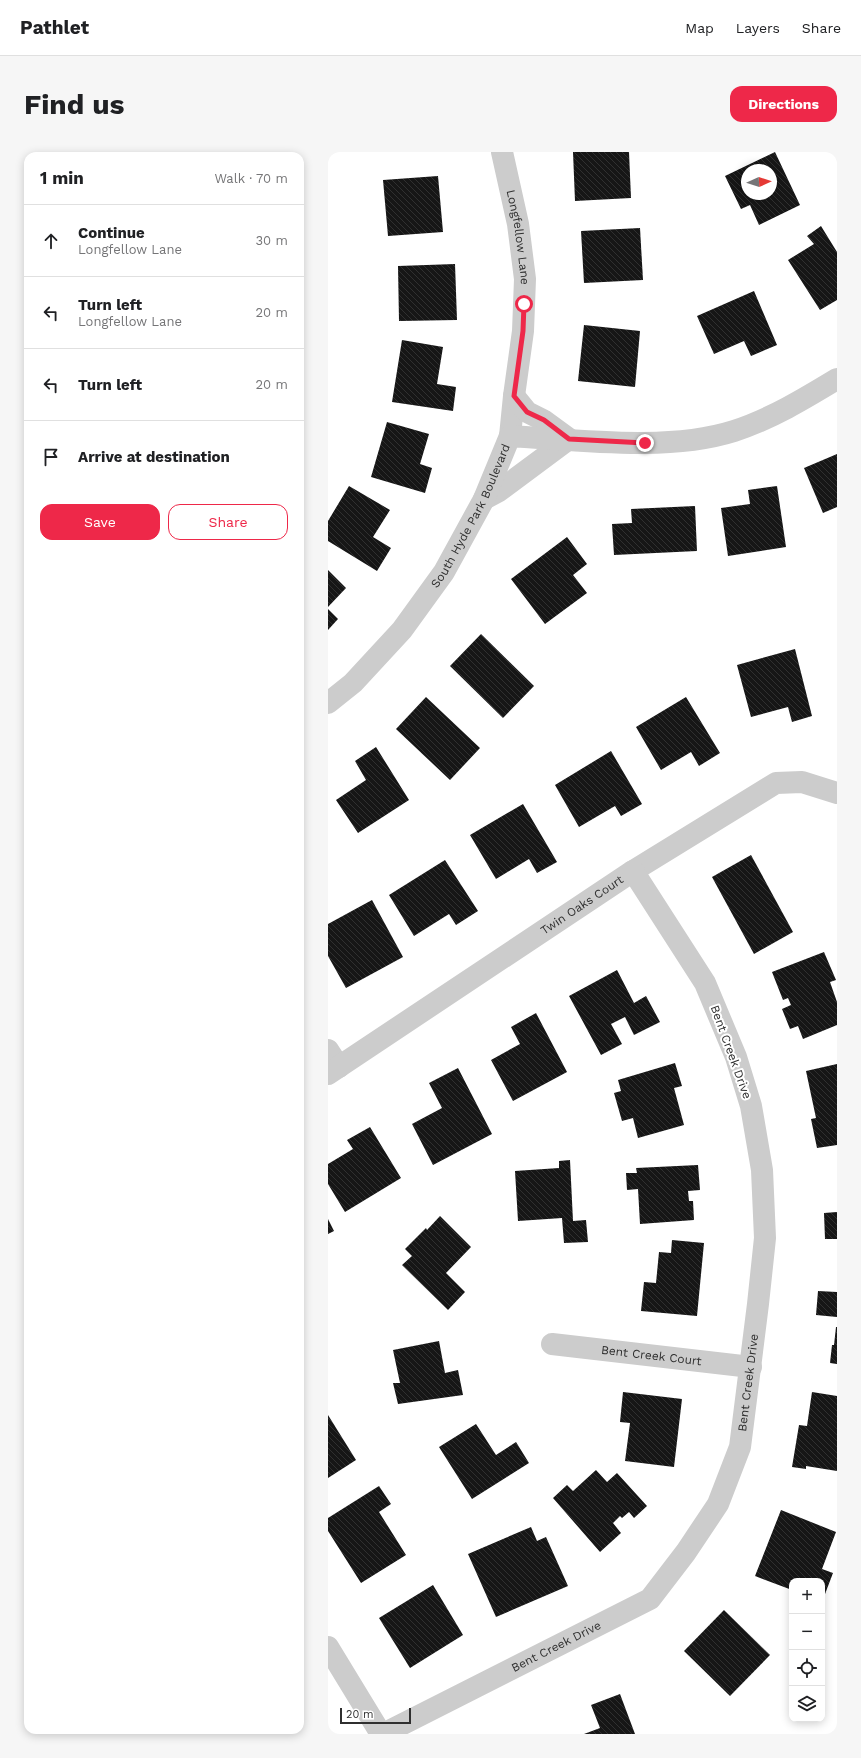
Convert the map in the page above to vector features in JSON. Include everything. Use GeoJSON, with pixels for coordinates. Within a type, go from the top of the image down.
{"type":"FeatureCollection","features":[{"type":"Feature","properties":{"kind":"street","name":"Longfellow Lane"},"geometry":{"type":"LineString","coordinates":[[502,152],[518,224],[525,280],[523,331],[510,436]]}},
{"type":"Feature","properties":{"kind":"street","name":"South Hyde Park Boulevard"},"geometry":{"type":"LineString","coordinates":[[328,703],[353,683],[402,630],[444,572],[484,499],[510,436],[645,443],[690,440],[734,431],[796,404],[837,379]]}},
{"type":"Feature","properties":{"kind":"street"},"geometry":{"type":"LineString","coordinates":[[484,499],[499,491],[569,439],[544,420],[527,412],[514,396]]}},
{"type":"Feature","properties":{"kind":"street","name":"Twin Oaks Court"},"geometry":{"type":"LineString","coordinates":[[332,1064],[633,871],[776,783],[802,782],[837,793]]}},
{"type":"Feature","properties":{"kind":"street","name":"Bent Creek Drive"},"geometry":{"type":"LineString","coordinates":[[382,1734],[650,1599],[686,1552],[718,1504],[740,1447],[751,1366],[765,1238],[762,1170],[751,1106],[736,1057],[705,983],[633,871]]}},
{"type":"Feature","properties":{"kind":"street","name":"Bent Creek Court"},"geometry":{"type":"LineString","coordinates":[[552,1344],[751,1366]]}},
{"type":"Feature","properties":{"kind":"street"},"geometry":{"type":"LineString","coordinates":[[328,1647],[382,1734]]}},
{"type":"Feature","properties":{"kind":"building"},"geometry":{"type":"Polygon","coordinates":[[[573,152],[629,152],[631,198],[575,201],[573,152]]]}},
{"type":"Feature","properties":{"kind":"building"},"geometry":{"type":"Polygon","coordinates":[[[775,152],[800,205],[759,225],[750,205],[741,209],[725,176],[741,168],[741,200],[777,200],[777,164],[750,164],[775,152]]]}},
{"type":"Feature","properties":{"kind":"building"},"geometry":{"type":"Polygon","coordinates":[[[438,176],[443,232],[388,236],[383,180],[438,176]]]}},
{"type":"Feature","properties":{"kind":"building"},"geometry":{"type":"Polygon","coordinates":[[[821,226],[837,252],[837,300],[820,310],[788,260],[814,244],[807,236],[821,226]]]}},
{"type":"Feature","properties":{"kind":"building"},"geometry":{"type":"Polygon","coordinates":[[[640,228],[643,280],[584,283],[581,231],[640,228]]]}},
{"type":"Feature","properties":{"kind":"building"},"geometry":{"type":"Polygon","coordinates":[[[455,264],[457,320],[399,321],[398,266],[455,264]]]}},
{"type":"Feature","properties":{"kind":"building"},"geometry":{"type":"Polygon","coordinates":[[[754,291],[777,345],[751,356],[744,341],[714,354],[697,316],[754,291]]]}},
{"type":"Feature","properties":{"kind":"building"},"geometry":{"type":"Polygon","coordinates":[[[584,325],[640,331],[635,387],[578,381],[584,325]]]}},
{"type":"Feature","properties":{"kind":"building"},"geometry":{"type":"Polygon","coordinates":[[[402,340],[443,347],[437,384],[456,387],[453,411],[392,402],[402,340]]]}},
{"type":"Feature","properties":{"kind":"building"},"geometry":{"type":"Polygon","coordinates":[[[387,422],[429,434],[420,464],[432,468],[425,493],[371,477],[387,422]]]}},
{"type":"Feature","properties":{"kind":"building"},"geometry":{"type":"Polygon","coordinates":[[[837,454],[837,507],[823,513],[804,468],[837,454]]]}},
{"type":"Feature","properties":{"kind":"building"},"geometry":{"type":"Polygon","coordinates":[[[349,486],[390,510],[373,537],[391,548],[377,571],[328,541],[328,521],[349,486]]]}},
{"type":"Feature","properties":{"kind":"building"},"geometry":{"type":"Polygon","coordinates":[[[777,486],[786,547],[728,556],[721,508],[750,504],[748,490],[777,486]]]}},
{"type":"Feature","properties":{"kind":"building"},"geometry":{"type":"Polygon","coordinates":[[[695,506],[697,551],[614,555],[612,524],[632,523],[631,509],[695,506]]]}},
{"type":"Feature","properties":{"kind":"building"},"geometry":{"type":"Polygon","coordinates":[[[567,537],[587,564],[573,575],[587,593],[545,624],[511,579],[567,537]]]}},
{"type":"Feature","properties":{"kind":"building"},"geometry":{"type":"Polygon","coordinates":[[[328,570],[346,588],[328,607],[328,570]]]}},
{"type":"Feature","properties":{"kind":"building"},"geometry":{"type":"Polygon","coordinates":[[[328,609],[338,619],[328,630],[328,609]]]}},
{"type":"Feature","properties":{"kind":"building"},"geometry":{"type":"Polygon","coordinates":[[[481,634],[534,686],[503,718],[450,666],[481,634]]]}},
{"type":"Feature","properties":{"kind":"building"},"geometry":{"type":"Polygon","coordinates":[[[795,649],[812,716],[792,722],[788,707],[751,717],[737,665],[795,649]]]}},
{"type":"Feature","properties":{"kind":"building"},"geometry":{"type":"Polygon","coordinates":[[[426,697],[480,748],[450,780],[396,729],[426,697]]]}},
{"type":"Feature","properties":{"kind":"building"},"geometry":{"type":"Polygon","coordinates":[[[686,697],[720,753],[699,766],[691,752],[661,770],[636,727],[686,697]]]}},
{"type":"Feature","properties":{"kind":"building"},"geometry":{"type":"Polygon","coordinates":[[[376,747],[409,800],[358,833],[336,800],[366,780],[355,761],[376,747]]]}},
{"type":"Feature","properties":{"kind":"building"},"geometry":{"type":"Polygon","coordinates":[[[611,751],[642,804],[621,816],[615,806],[579,827],[555,785],[611,751]]]}},
{"type":"Feature","properties":{"kind":"building"},"geometry":{"type":"Polygon","coordinates":[[[523,804],[557,862],[537,873],[529,859],[496,879],[470,835],[523,804]]]}},
{"type":"Feature","properties":{"kind":"building"},"geometry":{"type":"Polygon","coordinates":[[[751,855],[793,932],[754,954],[712,877],[751,855]]]}},
{"type":"Feature","properties":{"kind":"building"},"geometry":{"type":"Polygon","coordinates":[[[445,860],[478,911],[456,925],[449,914],[414,936],[389,895],[445,860]]]}},
{"type":"Feature","properties":{"kind":"building"},"geometry":{"type":"Polygon","coordinates":[[[372,900],[403,957],[346,988],[328,956],[328,924],[372,900]]]}},
{"type":"Feature","properties":{"kind":"building"},"geometry":{"type":"Polygon","coordinates":[[[824,952],[836,980],[830,982],[837,1002],[837,1025],[803,1039],[798,1026],[790,1029],[782,1009],[791,1005],[788,998],[783,1000],[772,972],[824,952]]]}},
{"type":"Feature","properties":{"kind":"building"},"geometry":{"type":"Polygon","coordinates":[[[617,970],[634,1003],[646,996],[660,1022],[634,1035],[625,1017],[611,1024],[622,1044],[601,1055],[569,996],[617,970]]]}},
{"type":"Feature","properties":{"kind":"building"},"geometry":{"type":"Polygon","coordinates":[[[536,1013],[567,1072],[513,1101],[491,1060],[520,1044],[511,1027],[536,1013]]]}},
{"type":"Feature","properties":{"kind":"building"},"geometry":{"type":"Polygon","coordinates":[[[675,1063],[682,1086],[674,1088],[684,1125],[638,1138],[633,1118],[622,1121],[614,1093],[621,1091],[618,1080],[675,1063]]]}},
{"type":"Feature","properties":{"kind":"building"},"geometry":{"type":"Polygon","coordinates":[[[837,1064],[837,1145],[817,1148],[811,1119],[816,1118],[806,1071],[837,1064]]]}},
{"type":"Feature","properties":{"kind":"building"},"geometry":{"type":"Polygon","coordinates":[[[458,1068],[492,1134],[433,1165],[412,1124],[442,1108],[429,1083],[458,1068]]]}},
{"type":"Feature","properties":{"kind":"building"},"geometry":{"type":"Polygon","coordinates":[[[370,1127],[401,1178],[345,1212],[328,1184],[328,1164],[353,1149],[347,1140],[370,1127]]]}},
{"type":"Feature","properties":{"kind":"building"},"geometry":{"type":"Polygon","coordinates":[[[570,1160],[573,1221],[586,1220],[588,1242],[564,1243],[562,1218],[518,1221],[515,1171],[559,1168],[559,1161],[570,1160]]]}},
{"type":"Feature","properties":{"kind":"building"},"geometry":{"type":"Polygon","coordinates":[[[698,1165],[700,1190],[688,1191],[689,1201],[693,1201],[694,1220],[640,1224],[638,1189],[627,1190],[626,1173],[637,1173],[636,1168],[698,1165]]]}},
{"type":"Feature","properties":{"kind":"building"},"geometry":{"type":"Polygon","coordinates":[[[837,1212],[837,1239],[825,1239],[824,1213],[837,1212]]]}},
{"type":"Feature","properties":{"kind":"building"},"geometry":{"type":"Polygon","coordinates":[[[440,1216],[471,1247],[446,1273],[465,1292],[448,1310],[402,1265],[412,1256],[405,1249],[426,1228],[427,1230],[440,1216]]]}},
{"type":"Feature","properties":{"kind":"building"},"geometry":{"type":"Polygon","coordinates":[[[328,1219],[334,1231],[328,1234],[328,1219]]]}},
{"type":"Feature","properties":{"kind":"building"},"geometry":{"type":"Polygon","coordinates":[[[672,1240],[704,1243],[697,1316],[641,1311],[644,1282],[656,1283],[659,1252],[671,1253],[672,1240]]]}},
{"type":"Feature","properties":{"kind":"building"},"geometry":{"type":"Polygon","coordinates":[[[818,1291],[837,1292],[837,1317],[816,1315],[818,1291]]]}},
{"type":"Feature","properties":{"kind":"building"},"geometry":{"type":"Polygon","coordinates":[[[837,1327],[837,1364],[830,1363],[837,1327]]]}},
{"type":"Feature","properties":{"kind":"building"},"geometry":{"type":"Polygon","coordinates":[[[439,1341],[445,1373],[458,1370],[463,1395],[398,1404],[393,1383],[400,1383],[393,1350],[439,1341]]]}},
{"type":"Feature","properties":{"kind":"building"},"geometry":{"type":"Polygon","coordinates":[[[623,1392],[682,1399],[674,1467],[625,1461],[630,1423],[620,1422],[623,1392]]]}},
{"type":"Feature","properties":{"kind":"building"},"geometry":{"type":"Polygon","coordinates":[[[812,1392],[837,1396],[837,1471],[806,1466],[806,1469],[792,1467],[799,1425],[807,1426],[812,1392]]]}},
{"type":"Feature","properties":{"kind":"building"},"geometry":{"type":"Polygon","coordinates":[[[328,1415],[356,1460],[328,1478],[328,1415]]]}},
{"type":"Feature","properties":{"kind":"building"},"geometry":{"type":"Polygon","coordinates":[[[476,1424],[496,1455],[516,1442],[529,1463],[472,1499],[439,1447],[476,1424]]]}},
{"type":"Feature","properties":{"kind":"building"},"geometry":{"type":"Polygon","coordinates":[[[596,1470],[607,1482],[617,1473],[647,1506],[634,1518],[629,1512],[622,1518],[620,1516],[613,1523],[621,1533],[600,1552],[553,1498],[567,1485],[573,1491],[596,1470]]]}},
{"type":"Feature","properties":{"kind":"building"},"geometry":{"type":"Polygon","coordinates":[[[379,1486],[391,1504],[379,1512],[406,1555],[361,1583],[328,1531],[328,1518],[379,1486]]]}},
{"type":"Feature","properties":{"kind":"building"},"geometry":{"type":"Polygon","coordinates":[[[781,1510],[836,1532],[822,1569],[833,1573],[825,1594],[825,1578],[789,1578],[789,1589],[755,1576],[781,1510]]]}},
{"type":"Feature","properties":{"kind":"building"},"geometry":{"type":"Polygon","coordinates":[[[531,1527],[537,1541],[546,1537],[568,1586],[496,1617],[468,1554],[531,1527]]]}},
{"type":"Feature","properties":{"kind":"building"},"geometry":{"type":"Polygon","coordinates":[[[433,1585],[463,1635],[410,1668],[379,1618],[433,1585]]]}},
{"type":"Feature","properties":{"kind":"building"},"geometry":{"type":"Polygon","coordinates":[[[724,1610],[770,1655],[730,1696],[684,1651],[724,1610]]]}},
{"type":"Feature","properties":{"kind":"building"},"geometry":{"type":"Polygon","coordinates":[[[620,1694],[635,1734],[584,1734],[600,1728],[591,1705],[620,1694]]]}},
{"type":"Feature","properties":{"kind":"route"},"geometry":{"type":"LineString","coordinates":[[524,304],[523,331],[514,396],[527,412],[544,420],[569,439],[645,443]]}}]}
